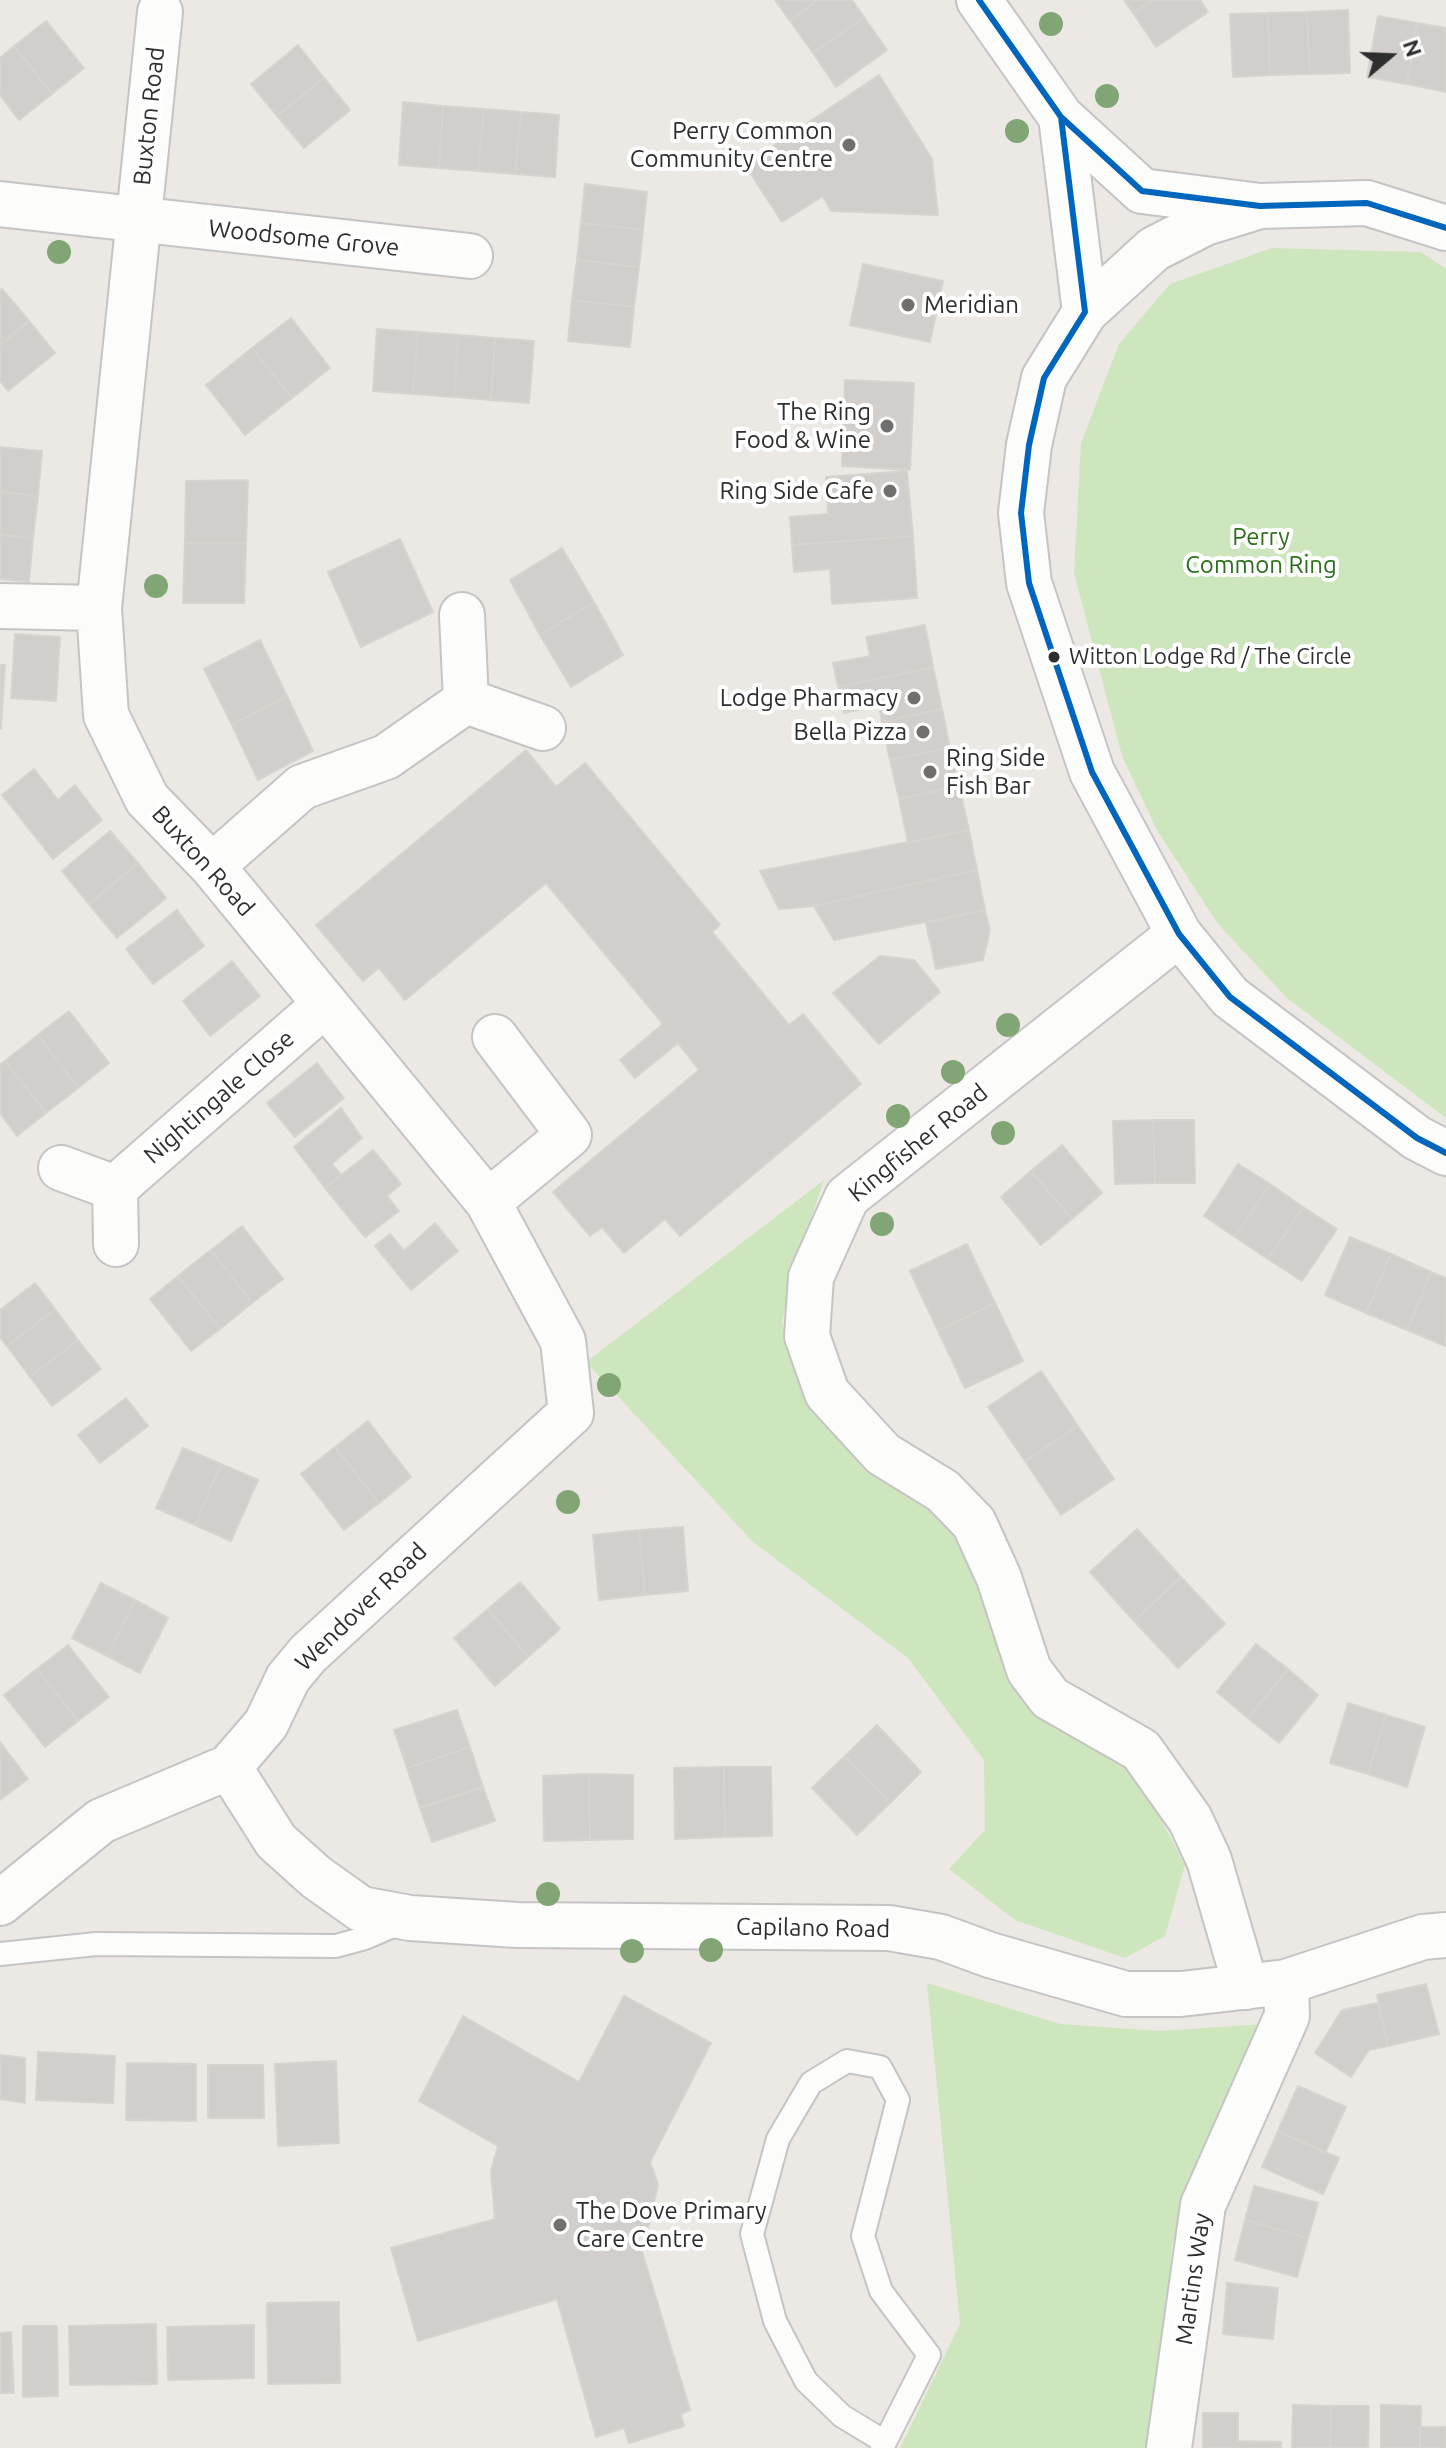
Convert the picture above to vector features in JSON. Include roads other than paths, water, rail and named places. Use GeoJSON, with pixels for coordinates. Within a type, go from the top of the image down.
{"type":"FeatureCollection","features":[{"type":"Feature","properties":{"kind":"street"},"geometry":{"type":"LineString","coordinates":[[979,0],[1061,117],[1142,191],[1260,206],[1367,203],[1446,228]]}},
{"type":"Feature","properties":{"kind":"street","name":"Buxton Road"},"geometry":{"type":"LineString","coordinates":[[160,12],[99,608],[106,715],[147,799],[212,866],[488,1202],[563,1341],[571,1413]]}},
{"type":"Feature","properties":{"kind":"street"},"geometry":{"type":"LineString","coordinates":[[1061,117],[1085,312]]}},
{"type":"Feature","properties":{"kind":"street","name":"Buxton Road"},"geometry":{"type":"LineString","coordinates":[[0,204],[138,219]]}},
{"type":"Feature","properties":{"kind":"street"},"geometry":{"type":"LineString","coordinates":[[1260,206],[1205,223],[1154,249],[1085,312],[1044,378],[1029,445],[1021,513],[1029,583],[1092,772],[1179,934],[1230,997],[1417,1138],[1446,1153]]}},
{"type":"Feature","properties":{"kind":"street","name":"Woodsome Grove"},"geometry":{"type":"LineString","coordinates":[[138,219],[470,256]]}},
{"type":"Feature","properties":{"kind":"street"},"geometry":{"type":"LineString","coordinates":[[0,606],[99,608]]}},
{"type":"Feature","properties":{"kind":"street"},"geometry":{"type":"LineString","coordinates":[[462,615],[466,701]]}},
{"type":"Feature","properties":{"kind":"street"},"geometry":{"type":"LineString","coordinates":[[212,866],[302,787],[386,757],[466,701]]}},
{"type":"Feature","properties":{"kind":"street"},"geometry":{"type":"LineString","coordinates":[[466,701],[543,728]]}},
{"type":"Feature","properties":{"kind":"street","name":"Kingfisher Road"},"geometry":{"type":"LineString","coordinates":[[1179,934],[847,1197],[811,1277],[807,1336],[827,1393],[883,1454],[943,1491],[974,1523],[999,1578],[1029,1670],[1050,1698],[1141,1750],[1183,1808],[1266,1984]]}},
{"type":"Feature","properties":{"kind":"street","name":"Nightingale Close"},"geometry":{"type":"LineString","coordinates":[[115,1188],[324,1005]]}},
{"type":"Feature","properties":{"kind":"street"},"geometry":{"type":"LineString","coordinates":[[488,1202],[569,1135],[495,1037]]}},
{"type":"Feature","properties":{"kind":"street"},"geometry":{"type":"LineString","coordinates":[[61,1168],[115,1188],[116,1244]]}},
{"type":"Feature","properties":{"kind":"street","name":"Wendover Road"},"geometry":{"type":"LineString","coordinates":[[0,1903],[101,1821],[229,1767],[266,1724],[288,1678],[308,1654],[571,1413]]}},
{"type":"Feature","properties":{"kind":"street","name":"Capilano Road"},"geometry":{"type":"LineString","coordinates":[[229,1767],[276,1841],[316,1877],[361,1909],[410,1918],[517,1925],[889,1928],[941,1937],[990,1955],[1126,1994],[1181,1994],[1266,1984],[1423,1937],[1446,1935]]}},
{"type":"Feature","properties":{"kind":"street","name":"Martins Way"},"geometry":{"type":"LineString","coordinates":[[1169,2448],[1203,2205],[1287,2016],[1266,1984]]}},
{"type":"Feature","properties":{"kind":"lane"},"geometry":{"type":"LineString","coordinates":[[0,1954],[96,1944],[336,1946],[365,1938],[410,1918]]}},
{"type":"Feature","properties":{"kind":"lane"},"geometry":{"type":"LineString","coordinates":[[847,2061],[880,2067],[898,2100],[863,2236],[881,2291],[929,2355],[884,2445],[842,2416],[806,2381],[775,2321],[752,2234],[778,2139],[811,2083],[847,2061]]}},
{"type":"Feature","properties":{"kind":"place","name":"Perry Common Community Centre"},"geometry":{"type":"Point","coordinates":[849,145]}},
{"type":"Feature","properties":{"kind":"place","name":"Meridian"},"geometry":{"type":"Point","coordinates":[908,305]}},
{"type":"Feature","properties":{"kind":"place","name":"The Ring Food & Wine"},"geometry":{"type":"Point","coordinates":[887,426]}},
{"type":"Feature","properties":{"kind":"place","name":"Ring Side Cafe"},"geometry":{"type":"Point","coordinates":[890,491]}},
{"type":"Feature","properties":{"kind":"place","name":"Witton Lodge Rd / The Circle"},"geometry":{"type":"Point","coordinates":[1054,657]}},
{"type":"Feature","properties":{"kind":"place","name":"Lodge Pharmacy"},"geometry":{"type":"Point","coordinates":[914,698]}},
{"type":"Feature","properties":{"kind":"place","name":"Bella Pizza"},"geometry":{"type":"Point","coordinates":[923,732]}},
{"type":"Feature","properties":{"kind":"place","name":"Ring Side Fish Bar"},"geometry":{"type":"Point","coordinates":[930,772]}},
{"type":"Feature","properties":{"kind":"place","name":"The Dove Primary Care Centre"},"geometry":{"type":"Point","coordinates":[560,2225]}},
{"type":"Feature","properties":{"kind":"park label","name":"Perry Common Ring"},"geometry":{"type":"Point","coordinates":[1261,551]}}]}
